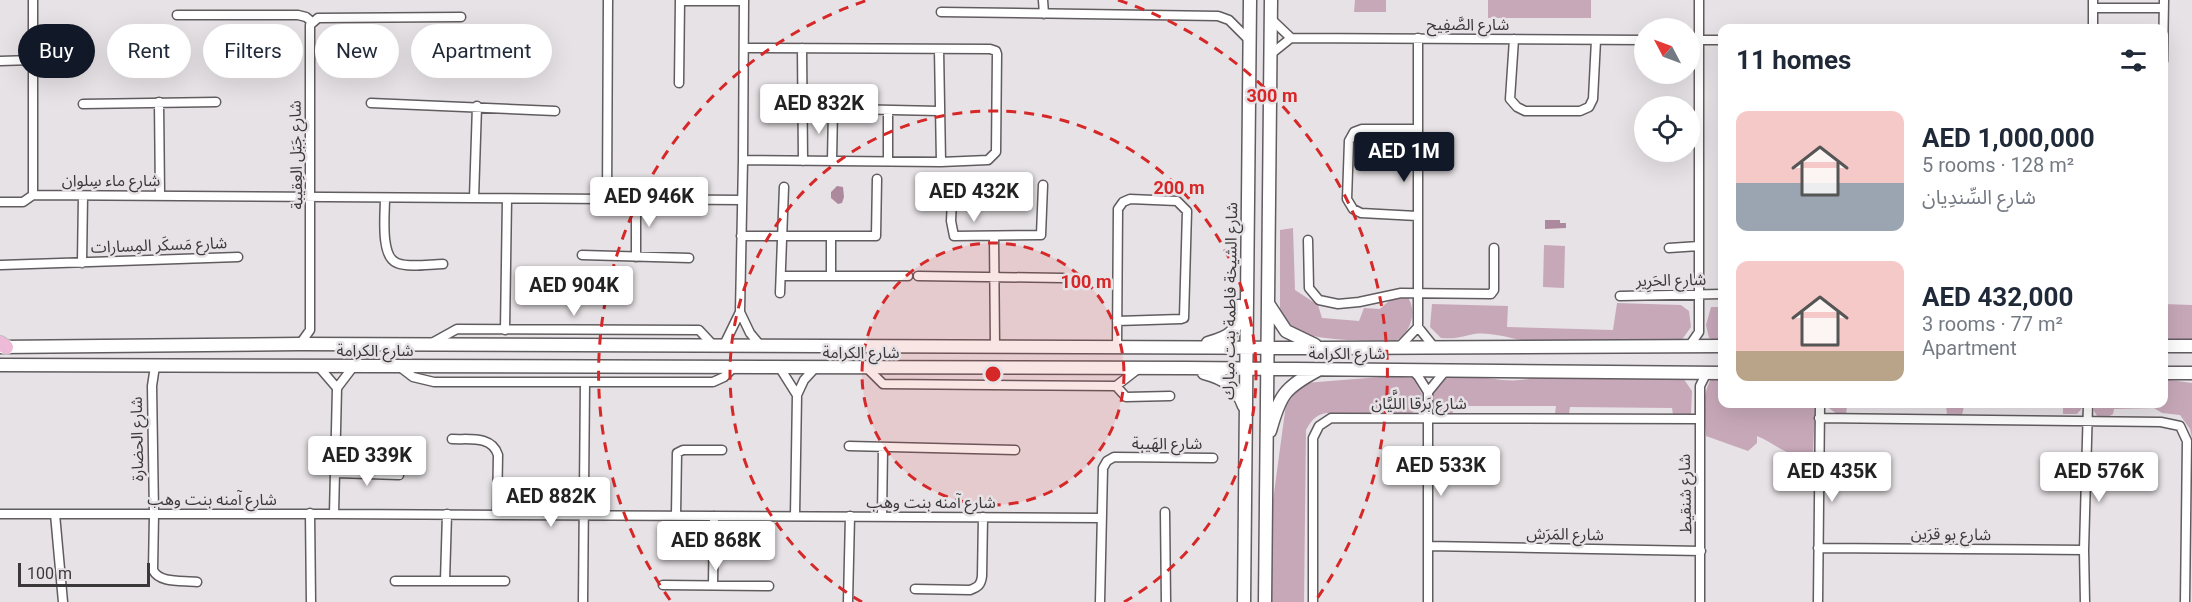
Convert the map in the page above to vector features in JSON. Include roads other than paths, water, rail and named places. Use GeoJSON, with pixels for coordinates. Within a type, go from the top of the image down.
{"type":"FeatureCollection","features":[{"type":"Feature","properties":{"kind":"main road","name":"شارع الشيخة فاطمة بنت مبارك"},"geometry":{"type":"LineString","coordinates":[[1244,602],[1250,0]]}},
{"type":"Feature","properties":{"kind":"main road"},"geometry":{"type":"LineString","coordinates":[[1265,602],[1271,0]]}},
{"type":"Feature","properties":{"kind":"main road"},"geometry":{"type":"LineString","coordinates":[[1197,347],[1224,339],[1231,334],[1237,325],[1240,301],[1246,288]]}},
{"type":"Feature","properties":{"kind":"main road"},"geometry":{"type":"LineString","coordinates":[[1268,301],[1277,320],[1286,331],[1296,338],[1322,348]]}},
{"type":"Feature","properties":{"kind":"main road","name":"شارع الكرامة"},"geometry":{"type":"LineString","coordinates":[[2,346],[428,344],[1322,348],[1716,345]]}},
{"type":"Feature","properties":{"kind":"main road"},"geometry":{"type":"LineString","coordinates":[[2168,346],[2192,346]]}},
{"type":"Feature","properties":{"kind":"main road","name":"شارع الكرامة"},"geometry":{"type":"LineString","coordinates":[[0,365],[1186,368],[1718,373]]}},
{"type":"Feature","properties":{"kind":"main road"},"geometry":{"type":"LineString","coordinates":[[1186,368],[1228,382],[1239,394],[1245,410]]}},
{"type":"Feature","properties":{"kind":"main road"},"geometry":{"type":"LineString","coordinates":[[1266,447],[1278,405],[1285,393],[1297,381],[1320,369]]}},
{"type":"Feature","properties":{"kind":"main road"},"geometry":{"type":"LineString","coordinates":[[2168,373],[2192,373]]}},
{"type":"Feature","properties":{"kind":"street"},"geometry":{"type":"LineString","coordinates":[[33,0],[33,24]]}},
{"type":"Feature","properties":{"kind":"street"},"geometry":{"type":"LineString","coordinates":[[607,199],[608,0]]}},
{"type":"Feature","properties":{"kind":"street"},"geometry":{"type":"LineString","coordinates":[[680,83],[680,0],[744,0],[740,312],[750,333],[760,345]]}},
{"type":"Feature","properties":{"kind":"street"},"geometry":{"type":"LineString","coordinates":[[1043,0],[1044,14]]}},
{"type":"Feature","properties":{"kind":"street"},"geometry":{"type":"LineString","coordinates":[[1699,0],[1699,18]]}},
{"type":"Feature","properties":{"kind":"street"},"geometry":{"type":"LineString","coordinates":[[2093,24],[2093,4],[2164,4],[2164,24]]}},
{"type":"Feature","properties":{"kind":"street"},"geometry":{"type":"LineString","coordinates":[[941,12],[1218,15],[1237,26],[1250,41]]}},
{"type":"Feature","properties":{"kind":"street"},"geometry":{"type":"LineString","coordinates":[[177,15],[298,15],[312,22],[318,18],[461,17]]}},
{"type":"Feature","properties":{"kind":"street"},"geometry":{"type":"LineString","coordinates":[[1270,19],[1291,38],[1271,54]]}},
{"type":"Feature","properties":{"kind":"street","name":"شارع جَبَل العِقيبة"},"geometry":{"type":"LineString","coordinates":[[310,330],[309,28],[312,22]]}},
{"type":"Feature","properties":{"kind":"street","name":"شارع الصَّفِيح"},"geometry":{"type":"LineString","coordinates":[[1291,38],[1634,40]]}},
{"type":"Feature","properties":{"kind":"street"},"geometry":{"type":"LineString","coordinates":[[1418,39],[1418,327],[1434,346]]}},
{"type":"Feature","properties":{"kind":"street"},"geometry":{"type":"LineString","coordinates":[[1514,39],[1510,99],[1517,107],[1525,111],[1580,111],[1589,108],[1593,99],[1596,40]]}},
{"type":"Feature","properties":{"kind":"street"},"geometry":{"type":"LineString","coordinates":[[1700,40],[1718,40]]}},
{"type":"Feature","properties":{"kind":"street"},"geometry":{"type":"LineString","coordinates":[[743,160],[941,162],[988,160],[996,152],[998,54],[990,49],[745,48]]}},
{"type":"Feature","properties":{"kind":"street"},"geometry":{"type":"LineString","coordinates":[[802,48],[803,161]]}},
{"type":"Feature","properties":{"kind":"street"},"geometry":{"type":"LineString","coordinates":[[939,50],[941,162]]}},
{"type":"Feature","properties":{"kind":"street"},"geometry":{"type":"LineString","coordinates":[[0,61],[18,60]]}},
{"type":"Feature","properties":{"kind":"street"},"geometry":{"type":"LineString","coordinates":[[33,78],[33,195]]}},
{"type":"Feature","properties":{"kind":"street"},"geometry":{"type":"LineString","coordinates":[[1690,345],[1699,332],[1700,84]]}},
{"type":"Feature","properties":{"kind":"street"},"geometry":{"type":"LineString","coordinates":[[159,102],[160,195]]}},
{"type":"Feature","properties":{"kind":"street"},"geometry":{"type":"LineString","coordinates":[[83,104],[216,102]]}},
{"type":"Feature","properties":{"kind":"street"},"geometry":{"type":"LineString","coordinates":[[371,103],[555,111]]}},
{"type":"Feature","properties":{"kind":"street"},"geometry":{"type":"LineString","coordinates":[[474,198],[477,106]]}},
{"type":"Feature","properties":{"kind":"street"},"geometry":{"type":"LineString","coordinates":[[802,108],[939,111]]}},
{"type":"Feature","properties":{"kind":"street"},"geometry":{"type":"LineString","coordinates":[[832,109],[832,161]]}},
{"type":"Feature","properties":{"kind":"street"},"geometry":{"type":"LineString","coordinates":[[888,111],[888,161]]}},
{"type":"Feature","properties":{"kind":"street"},"geometry":{"type":"LineString","coordinates":[[1417,129],[1362,129],[1354,132],[1349,141],[1347,199],[1353,209],[1361,213],[1417,216]]}},
{"type":"Feature","properties":{"kind":"street"},"geometry":{"type":"LineString","coordinates":[[741,236],[876,236],[877,179]]}},
{"type":"Feature","properties":{"kind":"street"},"geometry":{"type":"LineString","coordinates":[[953,180],[951,221],[954,236],[1041,236],[1043,184]]}},
{"type":"Feature","properties":{"kind":"street"},"geometry":{"type":"LineString","coordinates":[[780,293],[784,187]]}},
{"type":"Feature","properties":{"kind":"street","name":"شارع ماء سِلوان"},"geometry":{"type":"LineString","coordinates":[[0,202],[23,202],[33,195],[742,200]]}},
{"type":"Feature","properties":{"kind":"street","name":"شارع مَسكَر المِسارات"},"geometry":{"type":"LineString","coordinates":[[82,263],[83,196]]}},
{"type":"Feature","properties":{"kind":"street"},"geometry":{"type":"LineString","coordinates":[[385,198],[386,253],[391,260],[399,264],[444,264]]}},
{"type":"Feature","properties":{"kind":"street"},"geometry":{"type":"LineString","coordinates":[[505,330],[507,199]]}},
{"type":"Feature","properties":{"kind":"street"},"geometry":{"type":"LineString","coordinates":[[1117,321],[1184,318],[1186,211],[1177,201],[1130,199],[1118,209],[1117,321],[1117,346]]}},
{"type":"Feature","properties":{"kind":"street"},"geometry":{"type":"LineString","coordinates":[[636,200],[636,257]]}},
{"type":"Feature","properties":{"kind":"street"},"geometry":{"type":"LineString","coordinates":[[831,236],[831,276]]}},
{"type":"Feature","properties":{"kind":"street"},"geometry":{"type":"LineString","coordinates":[[994,236],[995,346]]}},
{"type":"Feature","properties":{"kind":"street"},"geometry":{"type":"LineString","coordinates":[[1308,240],[1309,288],[1319,300],[1338,304],[1401,293],[1491,294],[1494,290],[1494,248]]}},
{"type":"Feature","properties":{"kind":"street"},"geometry":{"type":"LineString","coordinates":[[1669,248],[1699,246]]}},
{"type":"Feature","properties":{"kind":"street"},"geometry":{"type":"LineString","coordinates":[[582,255],[689,258]]}},
{"type":"Feature","properties":{"kind":"street","name":"شارع مَسكَر المِسارات"},"geometry":{"type":"LineString","coordinates":[[2,265],[238,257]]}},
{"type":"Feature","properties":{"kind":"street"},"geometry":{"type":"LineString","coordinates":[[781,276],[908,276]]}},
{"type":"Feature","properties":{"kind":"street"},"geometry":{"type":"LineString","coordinates":[[918,276],[1063,278]]}},
{"type":"Feature","properties":{"kind":"street","name":"شارع الحَرِير"},"geometry":{"type":"LineString","coordinates":[[1620,296],[1718,294]]}},
{"type":"Feature","properties":{"kind":"street"},"geometry":{"type":"LineString","coordinates":[[428,344],[457,329],[699,330],[718,345],[740,312]]}},
{"type":"Feature","properties":{"kind":"street"},"geometry":{"type":"LineString","coordinates":[[1400,346],[1418,327]]}},
{"type":"Feature","properties":{"kind":"street"},"geometry":{"type":"LineString","coordinates":[[300,344],[310,330],[324,344]]}},
{"type":"Feature","properties":{"kind":"street"},"geometry":{"type":"LineString","coordinates":[[1699,332],[1716,345]]}},
{"type":"Feature","properties":{"kind":"street","name":"شارع الحضارة"},"geometry":{"type":"LineString","coordinates":[[155,366],[152,386],[153,570],[162,579],[197,582]]}},
{"type":"Feature","properties":{"kind":"street"},"geometry":{"type":"LineString","coordinates":[[319,367],[337,388]]}},
{"type":"Feature","properties":{"kind":"street"},"geometry":{"type":"LineString","coordinates":[[334,513],[337,388],[353,367]]}},
{"type":"Feature","properties":{"kind":"street"},"geometry":{"type":"LineString","coordinates":[[400,367],[413,377],[434,382],[713,382],[724,377],[733,368]]}},
{"type":"Feature","properties":{"kind":"street"},"geometry":{"type":"LineString","coordinates":[[780,368],[797,395]]}},
{"type":"Feature","properties":{"kind":"street"},"geometry":{"type":"LineString","coordinates":[[795,516],[797,395],[804,380],[815,368]]}},
{"type":"Feature","properties":{"kind":"street"},"geometry":{"type":"LineString","coordinates":[[867,368],[883,384],[1116,386],[1138,369]]}},
{"type":"Feature","properties":{"kind":"street"},"geometry":{"type":"LineString","coordinates":[[1412,370],[1428,392],[1428,602]]}},
{"type":"Feature","properties":{"kind":"street"},"geometry":{"type":"LineString","coordinates":[[1428,392],[1446,370]]}},
{"type":"Feature","properties":{"kind":"street"},"geometry":{"type":"LineString","coordinates":[[1689,372],[1700,386]]}},
{"type":"Feature","properties":{"kind":"street","name":"شارع شنقيط"},"geometry":{"type":"LineString","coordinates":[[1700,602],[1700,386],[1707,372]]}},
{"type":"Feature","properties":{"kind":"street"},"geometry":{"type":"LineString","coordinates":[[583,602],[585,382]]}},
{"type":"Feature","properties":{"kind":"street"},"geometry":{"type":"LineString","coordinates":[[1116,386],[1126,397],[1170,396]]}},
{"type":"Feature","properties":{"kind":"street"},"geometry":{"type":"LineString","coordinates":[[1818,602],[1820,408]]}},
{"type":"Feature","properties":{"kind":"street"},"geometry":{"type":"LineString","coordinates":[[2085,602],[2088,408]]}},
{"type":"Feature","properties":{"kind":"street","name":"شارع بَرقا اللَّيَّان"},"geometry":{"type":"LineString","coordinates":[[1313,602],[1313,438],[1319,426],[1331,418],[1699,419]]}},
{"type":"Feature","properties":{"kind":"street"},"geometry":{"type":"LineString","coordinates":[[1820,418],[2161,422],[2180,426],[2187,441],[2185,602]]}},
{"type":"Feature","properties":{"kind":"street"},"geometry":{"type":"LineString","coordinates":[[452,439],[483,441],[493,445],[496,450],[498,455],[497,514]]}},
{"type":"Feature","properties":{"kind":"street"},"geometry":{"type":"LineString","coordinates":[[849,446],[1015,450]]}},
{"type":"Feature","properties":{"kind":"street"},"geometry":{"type":"LineString","coordinates":[[882,517],[883,448]]}},
{"type":"Feature","properties":{"kind":"street"},"geometry":{"type":"LineString","coordinates":[[676,515],[677,453],[683,450],[722,450]]}},
{"type":"Feature","properties":{"kind":"street","name":"شارع الهَيبة"},"geometry":{"type":"LineString","coordinates":[[1102,518],[1103,468],[1107,461],[1114,457],[1213,458]]}},
{"type":"Feature","properties":{"kind":"street"},"geometry":{"type":"LineString","coordinates":[[336,474],[399,475]]}},
{"type":"Feature","properties":{"kind":"street"},"geometry":{"type":"LineString","coordinates":[[1165,512],[1166,602]]}},
{"type":"Feature","properties":{"kind":"street"},"geometry":{"type":"LineString","coordinates":[[310,513],[310,602]]}},
{"type":"Feature","properties":{"kind":"street","name":"شارع آمنه بنت وهب"},"geometry":{"type":"LineString","coordinates":[[0,514],[334,513],[1102,518]]}},
{"type":"Feature","properties":{"kind":"street"},"geometry":{"type":"LineString","coordinates":[[55,514],[63,602]]}},
{"type":"Feature","properties":{"kind":"street"},"geometry":{"type":"LineString","coordinates":[[445,582],[447,514]]}},
{"type":"Feature","properties":{"kind":"street"},"geometry":{"type":"LineString","coordinates":[[712,585],[714,516]]}},
{"type":"Feature","properties":{"kind":"street"},"geometry":{"type":"LineString","coordinates":[[848,602],[849,516]]}},
{"type":"Feature","properties":{"kind":"street"},"geometry":{"type":"LineString","coordinates":[[915,590],[970,590],[981,584],[983,517]]}},
{"type":"Feature","properties":{"kind":"street"},"geometry":{"type":"LineString","coordinates":[[1100,602],[1102,518]]}},
{"type":"Feature","properties":{"kind":"street","name":"شارع المَرَش"},"geometry":{"type":"LineString","coordinates":[[1428,546],[1701,551]]}},
{"type":"Feature","properties":{"kind":"street","name":"شارع بو قرَين"},"geometry":{"type":"LineString","coordinates":[[1818,548],[2084,550]]}},
{"type":"Feature","properties":{"kind":"street"},"geometry":{"type":"LineString","coordinates":[[395,581],[506,581]]}},
{"type":"Feature","properties":{"kind":"street"},"geometry":{"type":"LineString","coordinates":[[663,585],[769,586]]}}]}
